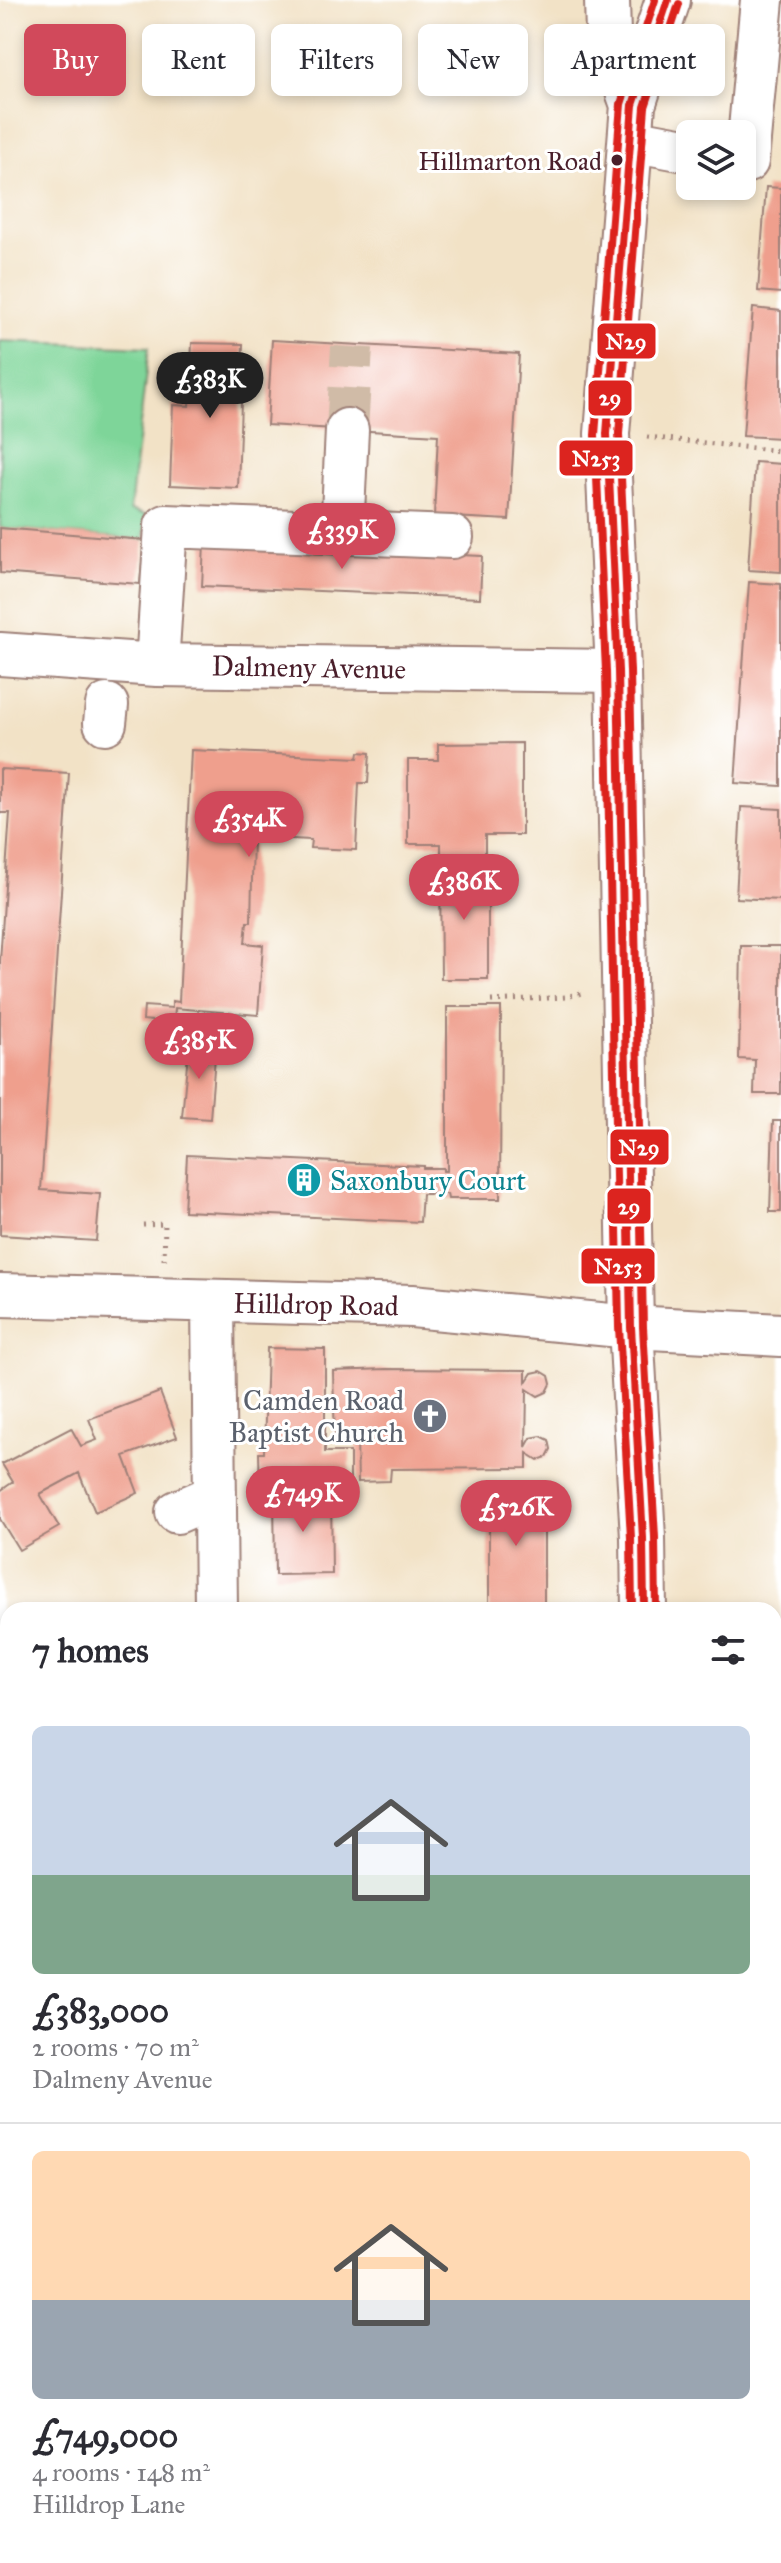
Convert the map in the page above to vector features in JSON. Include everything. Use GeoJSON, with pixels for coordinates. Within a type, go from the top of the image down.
{"type":"FeatureCollection","features":[{"type":"Feature","properties":{"kind":"highway"},"geometry":{"type":"LineString","coordinates":[[607,0],[608,35],[632,122]]}},
{"type":"Feature","properties":{"kind":"highway"},"geometry":{"type":"LineString","coordinates":[[644,1602],[631,1327],[618,671],[607,434],[632,122],[668,0]]}},
{"type":"Feature","properties":{"kind":"street"},"geometry":{"type":"LineString","coordinates":[[757,162],[762,0]]}},
{"type":"Feature","properties":{"kind":"street"},"geometry":{"type":"LineString","coordinates":[[632,122],[676,144]]}},
{"type":"Feature","properties":{"kind":"street"},"geometry":{"type":"LineString","coordinates":[[342,533],[347,430]]}},
{"type":"Feature","properties":{"kind":"street"},"geometry":{"type":"LineString","coordinates":[[157,665],[166,526],[452,537]]}},
{"type":"Feature","properties":{"kind":"street","name":"Dalmeny Avenue"},"geometry":{"type":"LineString","coordinates":[[0,654],[157,665],[618,671]]}},
{"type":"Feature","properties":{"kind":"street","name":"Hilldrop Road"},"geometry":{"type":"LineString","coordinates":[[0,1295],[412,1306],[631,1327],[781,1335]]}},
{"type":"Feature","properties":{"kind":"street"},"geometry":{"type":"LineString","coordinates":[[213,1301],[196,1504],[214,1602]]}},
{"type":"Feature","properties":{"kind":"path"},"geometry":{"type":"LineString","coordinates":[[607,434],[781,451]]}},
{"type":"Feature","properties":{"kind":"path"},"geometry":{"type":"LineString","coordinates":[[491,1001],[566,997],[625,981]]}},
{"type":"Feature","properties":{"kind":"path"},"geometry":{"type":"LineString","coordinates":[[143,1225],[165,1224],[164,1300]]}},
{"type":"Feature","properties":{"kind":"green space"},"geometry":{"type":"Polygon","coordinates":[[[0,341],[149,347],[130,510],[146,515],[144,540],[0,528],[0,341]]]}},
{"type":"Feature","properties":{"kind":"building"},"geometry":{"type":"Polygon","coordinates":[[[766,187],[781,188],[781,293],[758,291],[766,187]]]}},
{"type":"Feature","properties":{"kind":"building"},"geometry":{"type":"Polygon","coordinates":[[[753,308],[781,311],[781,438],[743,436],[753,308]]]}},
{"type":"Feature","properties":{"kind":"building"},"geometry":{"type":"Polygon","coordinates":[[[272,340],[519,354],[509,520],[434,516],[438,435],[267,425],[272,340]]]}},
{"type":"Feature","properties":{"kind":"building"},"geometry":{"type":"Polygon","coordinates":[[[192,343],[243,344],[238,488],[170,485],[173,405],[189,406],[192,343]]]}},
{"type":"Feature","properties":{"kind":"building"},"geometry":{"type":"Polygon","coordinates":[[[755,462],[781,464],[781,572],[748,570],[755,462]]]}},
{"type":"Feature","properties":{"kind":"building"},"geometry":{"type":"Polygon","coordinates":[[[0,528],[144,540],[140,584],[0,573],[0,528]]]}},
{"type":"Feature","properties":{"kind":"building"},"geometry":{"type":"Polygon","coordinates":[[[204,544],[482,556],[480,598],[202,586],[204,544]]]}},
{"type":"Feature","properties":{"kind":"building"},"geometry":{"type":"Polygon","coordinates":[[[749,582],[781,584],[781,786],[735,783],[749,582]]]}},
{"type":"Feature","properties":{"kind":"building"},"geometry":{"type":"Polygon","coordinates":[[[522,743],[522,835],[485,835],[485,858],[441,858],[441,844],[408,844],[408,760],[438,760],[438,744],[522,743]]]}},
{"type":"Feature","properties":{"kind":"building"},"geometry":{"type":"Polygon","coordinates":[[[191,750],[358,758],[359,752],[370,753],[368,783],[359,783],[356,850],[310,848],[311,840],[253,837],[251,922],[247,922],[245,943],[263,945],[258,1015],[175,1008],[174,1023],[143,1020],[144,1006],[172,1008],[172,1001],[179,1002],[191,750]]]}},
{"type":"Feature","properties":{"kind":"building"},"geometry":{"type":"Polygon","coordinates":[[[0,769],[69,773],[41,1190],[100,1194],[96,1241],[0,1235],[0,961],[10,813],[0,813],[0,769]]]}},
{"type":"Feature","properties":{"kind":"building"},"geometry":{"type":"Polygon","coordinates":[[[741,807],[781,809],[781,900],[736,898],[741,807]]]}},
{"type":"Feature","properties":{"kind":"building"},"geometry":{"type":"Polygon","coordinates":[[[440,863],[482,863],[483,877],[488,877],[488,979],[441,979],[440,863]]]}},
{"type":"Feature","properties":{"kind":"building"},"geometry":{"type":"Polygon","coordinates":[[[741,946],[781,946],[781,1094],[754,1094],[755,1060],[739,1059],[741,946]]]}},
{"type":"Feature","properties":{"kind":"building"},"geometry":{"type":"Polygon","coordinates":[[[447,1007],[501,1007],[500,1199],[448,1199],[447,1194],[422,1194],[420,1222],[184,1211],[187,1155],[423,1166],[447,1171],[447,1007]]]}},
{"type":"Feature","properties":{"kind":"building"},"geometry":{"type":"Polygon","coordinates":[[[189,1042],[216,1044],[210,1119],[182,1117],[189,1042]]]}},
{"type":"Feature","properties":{"kind":"building"},"geometry":{"type":"Polygon","coordinates":[[[773,1121],[781,1121],[781,1212],[770,1212],[773,1121]]]}},
{"type":"Feature","properties":{"kind":"building","name":"Camden Road Baptist Church"},"geometry":{"type":"Polygon","coordinates":[[[267,1348],[325,1349],[325,1452],[350,1452],[350,1488],[260,1489],[259,1453],[264,1453],[267,1348]]]}},
{"type":"Feature","properties":{"kind":"building","name":"Camden Road Baptist Church"},"geometry":{"type":"Polygon","coordinates":[[[526,1370],[526,1382],[532,1373],[541,1371],[549,1376],[551,1384],[547,1392],[538,1396],[527,1389],[526,1447],[531,1438],[541,1436],[549,1440],[551,1449],[547,1457],[538,1460],[527,1453],[527,1468],[391,1469],[390,1481],[358,1482],[357,1440],[335,1441],[333,1371],[526,1370]]]}},
{"type":"Feature","properties":{"kind":"building"},"geometry":{"type":"Polygon","coordinates":[[[160,1392],[177,1437],[124,1456],[138,1493],[95,1512],[79,1473],[40,1494],[59,1527],[19,1550],[0,1519],[0,1491],[13,1482],[2,1464],[71,1428],[81,1446],[97,1440],[89,1419],[160,1392]]]}},
{"type":"Feature","properties":{"kind":"building"},"geometry":{"type":"Polygon","coordinates":[[[489,1486],[544,1486],[544,1602],[489,1602],[489,1486]]]}},
{"type":"Feature","properties":{"kind":"building"},"geometry":{"type":"Polygon","coordinates":[[[331,1492],[332,1574],[275,1575],[274,1493],[331,1492]]]}},
{"type":"Feature","properties":{"kind":"tunnel"},"geometry":{"type":"LineString","coordinates":[[347,430],[352,347]]}},
{"type":"Feature","properties":{"kind":"transit line","name":"N253"},"geometry":{"type":"LineString","coordinates":[[632,1602],[619,1327],[606,671],[595,435],[621,104],[655,0]]}},
{"type":"Feature","properties":{"kind":"transit line","name":"29"},"geometry":{"type":"LineString","coordinates":[[644,1602],[631,1327],[618,671],[607,434],[633,105],[668,0]]}},
{"type":"Feature","properties":{"kind":"transit line","name":"N29"},"geometry":{"type":"LineString","coordinates":[[656,1602],[643,1327],[630,671],[619,434],[645,107],[679,4]]}},
{"type":"Feature","properties":{"kind":"place","name":"Hillmarton Road"},"geometry":{"type":"Point","coordinates":[617,160]}},
{"type":"Feature","properties":{"kind":"place","name":"Saxonbury Court"},"geometry":{"type":"Point","coordinates":[304,1180]}},
{"type":"Feature","properties":{"kind":"place","name":"Camden Road Baptist Church"},"geometry":{"type":"Point","coordinates":[430,1416]}}]}
